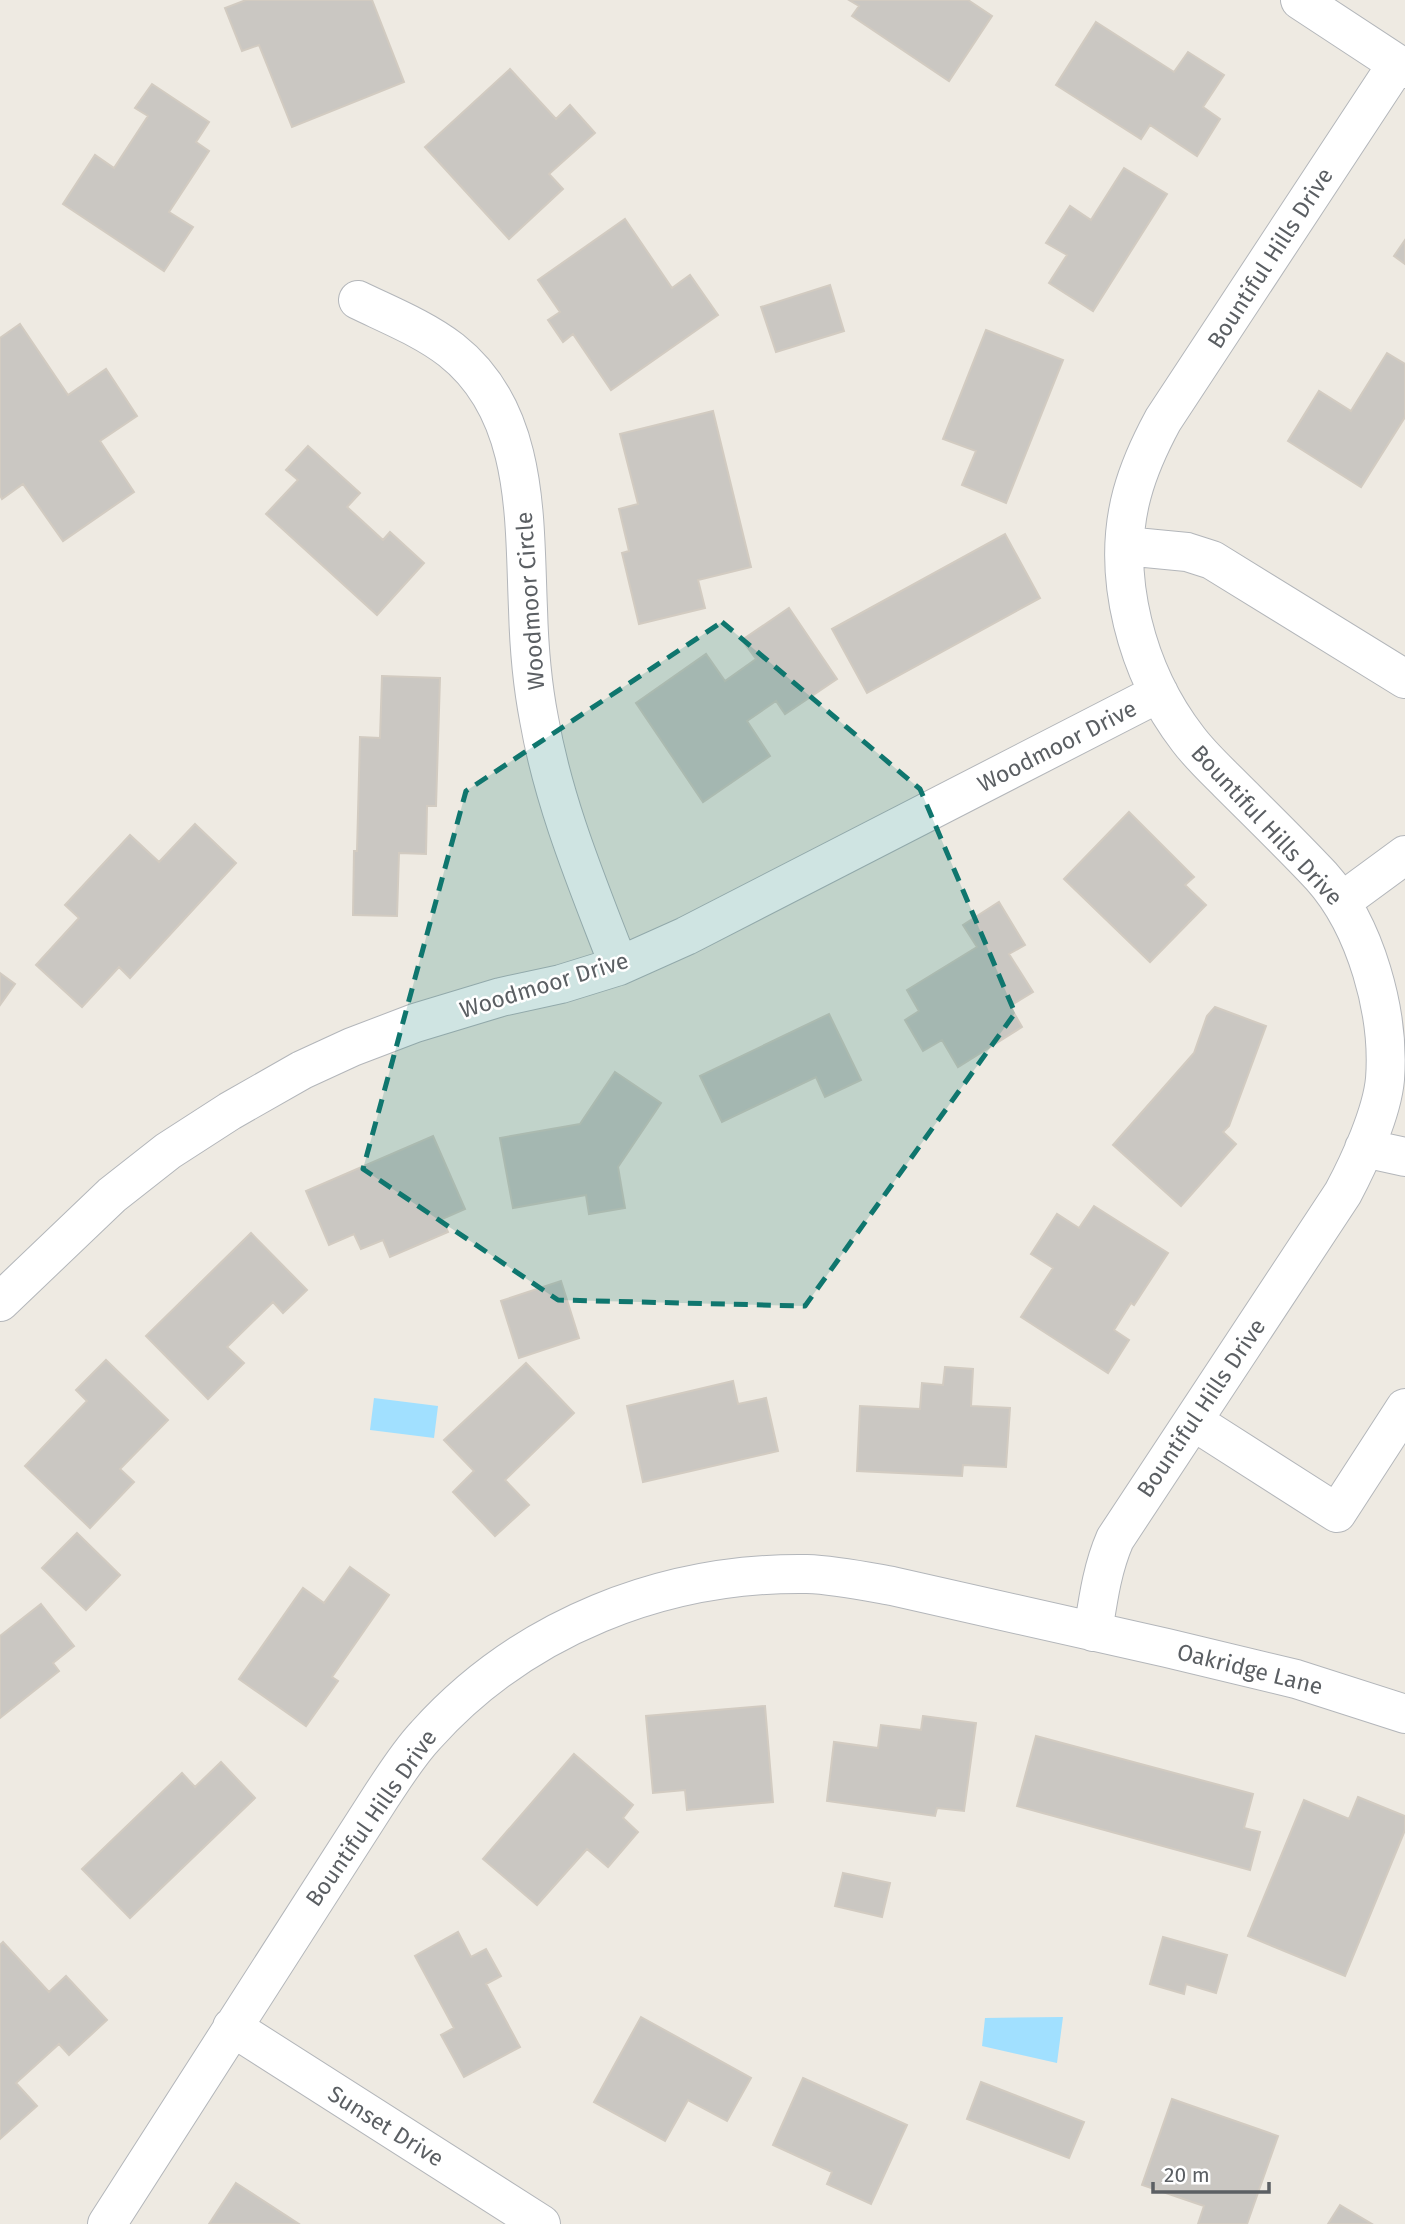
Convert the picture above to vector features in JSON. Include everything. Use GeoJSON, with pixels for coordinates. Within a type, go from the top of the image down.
{"type":"FeatureCollection","features":[{"type":"Feature","properties":{"kind":"street"},"geometry":{"type":"LineString","coordinates":[[1300,0],[1401,66]]}},
{"type":"Feature","properties":{"kind":"street","name":"Bountiful Hills Drive"},"geometry":{"type":"LineString","coordinates":[[107,2224],[382,1795],[424,1737],[448,1711],[502,1666],[535,1644],[606,1610],[645,1596],[726,1578],[809,1574],[892,1586],[1093,1632],[1100,1585],[1115,1539],[1343,1193],[1364,1148],[1385,1081],[1385,1045],[1373,975],[1354,924],[1322,878],[1188,740],[1159,693],[1147,667],[1129,607],[1125,577],[1125,546],[1131,495],[1149,444],[1163,421],[1401,66]]}},
{"type":"Feature","properties":{"kind":"street","name":"Woodmoor Circle"},"geometry":{"type":"LineString","coordinates":[[358,300],[434,338],[452,351],[483,382],[507,428],[523,489],[531,665],[539,720],[565,823],[619,965]]}},
{"type":"Feature","properties":{"kind":"street"},"geometry":{"type":"LineString","coordinates":[[1125,546],[1187,552],[1212,560],[1405,679]]}},
{"type":"Feature","properties":{"kind":"street","name":"Woodmoor Drive"},"geometry":{"type":"LineString","coordinates":[[0,1301],[112,1195],[168,1151],[230,1111],[302,1070],[415,1023],[501,997],[561,984],[619,965],[698,930],[1159,693]]}},
{"type":"Feature","properties":{"kind":"street"},"geometry":{"type":"LineString","coordinates":[[1341,902],[1405,855]]}},
{"type":"Feature","properties":{"kind":"street"},"geometry":{"type":"LineString","coordinates":[[1364,1148],[1405,1157]]}},
{"type":"Feature","properties":{"kind":"street"},"geometry":{"type":"LineString","coordinates":[[1193,1421],[1337,1513],[1405,1408]]}},
{"type":"Feature","properties":{"kind":"street","name":"Oakridge Lane"},"geometry":{"type":"LineString","coordinates":[[1093,1632],[1296,1679],[1405,1714]]}},
{"type":"Feature","properties":{"kind":"street","name":"Sunset Drive"},"geometry":{"type":"LineString","coordinates":[[232,2027],[541,2224]]}},
{"type":"Feature","properties":{"kind":"highlighted area"},"geometry":{"type":"Polygon","coordinates":[[[722,622],[920,789],[1015,1013],[805,1306],[558,1300],[363,1169],[466,791],[722,622]]]}},
{"type":"Feature","properties":{"kind":"water"},"geometry":{"type":"Polygon","coordinates":[[[374,1398],[438,1406],[434,1438],[370,1430],[374,1398]]]}},
{"type":"Feature","properties":{"kind":"water"},"geometry":{"type":"Polygon","coordinates":[[[1063,2017],[1057,2063],[982,2046],[985,2018],[1063,2017]]]}},
{"type":"Feature","properties":{"kind":"building"},"geometry":{"type":"Polygon","coordinates":[[[246,0],[372,0],[404,82],[292,127],[259,45],[242,51],[225,8],[246,0]]]}},
{"type":"Feature","properties":{"kind":"building"},"geometry":{"type":"Polygon","coordinates":[[[849,0],[968,0],[992,16],[949,81],[852,16],[859,6],[849,0]]]}},
{"type":"Feature","properties":{"kind":"building"},"geometry":{"type":"Polygon","coordinates":[[[1096,22],[1174,72],[1188,52],[1224,75],[1203,107],[1220,119],[1197,156],[1150,125],[1141,139],[1056,85],[1096,22]]]}},
{"type":"Feature","properties":{"kind":"building"},"geometry":{"type":"Polygon","coordinates":[[[510,69],[556,119],[570,105],[595,133],[549,174],[563,189],[509,239],[425,147],[510,69]]]}},
{"type":"Feature","properties":{"kind":"building"},"geometry":{"type":"Polygon","coordinates":[[[152,84],[209,122],[196,142],[209,151],[169,212],[193,227],[164,271],[63,204],[95,155],[114,168],[148,116],[135,108],[152,84]]]}},
{"type":"Feature","properties":{"kind":"building"},"geometry":{"type":"Polygon","coordinates":[[[1124,168],[1167,194],[1093,311],[1049,283],[1067,255],[1046,243],[1070,206],[1091,220],[1124,168]]]}},
{"type":"Feature","properties":{"kind":"building"},"geometry":{"type":"Polygon","coordinates":[[[625,219],[672,288],[690,275],[718,315],[611,390],[573,334],[563,342],[548,320],[560,312],[538,280],[625,219]]]}},
{"type":"Feature","properties":{"kind":"building"},"geometry":{"type":"Polygon","coordinates":[[[1405,240],[1405,264],[1394,256],[1405,240]]]}},
{"type":"Feature","properties":{"kind":"building"},"geometry":{"type":"Polygon","coordinates":[[[830,285],[844,331],[776,352],[761,307],[830,285]]]}},
{"type":"Feature","properties":{"kind":"building"},"geometry":{"type":"Polygon","coordinates":[[[20,324],[68,395],[106,369],[137,416],[100,441],[134,492],[63,541],[23,484],[2,499],[0,495],[0,338],[20,324]]]}},
{"type":"Feature","properties":{"kind":"building"},"geometry":{"type":"Polygon","coordinates":[[[986,330],[1063,360],[1006,503],[962,485],[976,451],[943,439],[986,330]]]}},
{"type":"Feature","properties":{"kind":"building"},"geometry":{"type":"Polygon","coordinates":[[[1387,353],[1405,364],[1405,417],[1361,487],[1288,441],[1319,391],[1351,411],[1387,353]]]}},
{"type":"Feature","properties":{"kind":"building"},"geometry":{"type":"Polygon","coordinates":[[[713,411],[751,567],[698,580],[705,608],[639,624],[622,553],[629,551],[619,509],[638,504],[620,434],[713,411]]]}},
{"type":"Feature","properties":{"kind":"building"},"geometry":{"type":"Polygon","coordinates":[[[308,446],[360,493],[347,507],[383,540],[390,532],[424,563],[377,615],[266,514],[298,480],[286,470],[308,446]]]}},
{"type":"Feature","properties":{"kind":"building"},"geometry":{"type":"Polygon","coordinates":[[[1005,534],[1040,598],[867,693],[832,629],[1005,534]]]}},
{"type":"Feature","properties":{"kind":"building"},"geometry":{"type":"Polygon","coordinates":[[[789,608],[837,679],[785,714],[776,701],[747,721],[770,756],[703,802],[636,703],[706,654],[725,681],[756,659],[742,640],[789,608]]]}},
{"type":"Feature","properties":{"kind":"building"},"geometry":{"type":"Polygon","coordinates":[[[382,676],[440,678],[436,806],[427,806],[426,854],[399,853],[397,916],[353,915],[360,737],[380,738],[382,676]]]}},
{"type":"Feature","properties":{"kind":"building"},"geometry":{"type":"Polygon","coordinates":[[[1129,812],[1194,877],[1185,885],[1206,905],[1150,962],[1064,879],[1129,812]]]}},
{"type":"Feature","properties":{"kind":"building"},"geometry":{"type":"Polygon","coordinates":[[[195,824],[236,863],[130,978],[119,967],[82,1007],[36,965],[79,918],[65,905],[130,835],[159,862],[195,824]]]}},
{"type":"Feature","properties":{"kind":"building"},"geometry":{"type":"Polygon","coordinates":[[[999,902],[1025,945],[1009,954],[1033,992],[1010,1006],[1022,1027],[958,1067],[942,1040],[923,1051],[905,1020],[919,1011],[907,990],[977,947],[963,925],[999,902]]]}},
{"type":"Feature","properties":{"kind":"building"},"geometry":{"type":"Polygon","coordinates":[[[0,973],[15,984],[0,1005],[0,973]]]}},
{"type":"Feature","properties":{"kind":"building"},"geometry":{"type":"Polygon","coordinates":[[[1215,1007],[1266,1026],[1229,1126],[1223,1132],[1236,1144],[1181,1206],[1113,1145],[1194,1053],[1207,1016],[1215,1007]]]}},
{"type":"Feature","properties":{"kind":"building"},"geometry":{"type":"Polygon","coordinates":[[[829,1014],[861,1080],[825,1097],[816,1077],[722,1122],[700,1076],[829,1014]]]}},
{"type":"Feature","properties":{"kind":"building"},"geometry":{"type":"Polygon","coordinates":[[[615,1072],[661,1103],[618,1167],[625,1208],[589,1214],[586,1195],[513,1208],[500,1138],[580,1124],[615,1072]]]}},
{"type":"Feature","properties":{"kind":"building"},"geometry":{"type":"Polygon","coordinates":[[[433,1136],[465,1209],[442,1219],[448,1232],[390,1257],[383,1240],[361,1249],[354,1234],[329,1245],[306,1191],[433,1136]]]}},
{"type":"Feature","properties":{"kind":"building"},"geometry":{"type":"Polygon","coordinates":[[[1094,1206],[1168,1253],[1114,1330],[1129,1340],[1108,1373],[1021,1317],[1053,1268],[1031,1254],[1057,1214],[1079,1228],[1094,1206]]]}},
{"type":"Feature","properties":{"kind":"building"},"geometry":{"type":"Polygon","coordinates":[[[251,1233],[307,1290],[283,1313],[273,1302],[227,1347],[244,1363],[208,1399],[146,1336],[251,1233]]]}},
{"type":"Feature","properties":{"kind":"building"},"geometry":{"type":"Polygon","coordinates":[[[561,1281],[579,1338],[519,1358],[501,1301],[561,1281]]]}},
{"type":"Feature","properties":{"kind":"building"},"geometry":{"type":"Polygon","coordinates":[[[106,1360],[168,1420],[120,1469],[134,1482],[90,1528],[25,1466],[87,1401],[76,1390],[106,1360]]]}},
{"type":"Feature","properties":{"kind":"building"},"geometry":{"type":"Polygon","coordinates":[[[526,1363],[574,1413],[505,1480],[529,1505],[495,1536],[453,1492],[474,1471],[444,1440],[526,1363]]]}},
{"type":"Feature","properties":{"kind":"building"},"geometry":{"type":"Polygon","coordinates":[[[945,1367],[973,1369],[971,1406],[1010,1408],[1006,1467],[963,1465],[962,1476],[857,1471],[860,1406],[920,1409],[922,1383],[943,1385],[945,1367]]]}},
{"type":"Feature","properties":{"kind":"building"},"geometry":{"type":"Polygon","coordinates":[[[733,1381],[738,1404],[766,1398],[778,1451],[643,1482],[627,1406],[733,1381]]]}},
{"type":"Feature","properties":{"kind":"building"},"geometry":{"type":"Polygon","coordinates":[[[77,1533],[120,1575],[86,1610],[42,1568],[77,1533]]]}},
{"type":"Feature","properties":{"kind":"building"},"geometry":{"type":"Polygon","coordinates":[[[350,1567],[389,1595],[332,1677],[338,1681],[306,1726],[239,1679],[303,1588],[324,1603],[350,1567]]]}},
{"type":"Feature","properties":{"kind":"building"},"geometry":{"type":"Polygon","coordinates":[[[41,1604],[74,1646],[53,1663],[59,1671],[0,1718],[0,1636],[41,1604]]]}},
{"type":"Feature","properties":{"kind":"building"},"geometry":{"type":"Polygon","coordinates":[[[765,1706],[773,1802],[687,1810],[685,1790],[653,1793],[646,1716],[765,1706]]]}},
{"type":"Feature","properties":{"kind":"building"},"geometry":{"type":"Polygon","coordinates":[[[923,1716],[976,1723],[964,1811],[937,1808],[935,1816],[827,1801],[834,1742],[878,1748],[881,1725],[921,1730],[923,1716]]]}},
{"type":"Feature","properties":{"kind":"building"},"geometry":{"type":"Polygon","coordinates":[[[1036,1736],[1253,1794],[1244,1828],[1260,1832],[1250,1870],[1017,1806],[1036,1736]]]}},
{"type":"Feature","properties":{"kind":"building"},"geometry":{"type":"Polygon","coordinates":[[[574,1754],[633,1805],[623,1818],[638,1832],[608,1867],[587,1849],[537,1905],[483,1859],[574,1754]]]}},
{"type":"Feature","properties":{"kind":"building"},"geometry":{"type":"Polygon","coordinates":[[[221,1762],[255,1798],[130,1918],[82,1869],[182,1773],[195,1787],[221,1762]]]}},
{"type":"Feature","properties":{"kind":"building"},"geometry":{"type":"Polygon","coordinates":[[[1358,1797],[1405,1816],[1405,1830],[1345,1976],[1248,1936],[1304,1800],[1349,1819],[1358,1797]]]}},
{"type":"Feature","properties":{"kind":"building"},"geometry":{"type":"Polygon","coordinates":[[[843,1873],[890,1883],[882,1917],[835,1906],[843,1873]]]}},
{"type":"Feature","properties":{"kind":"building"},"geometry":{"type":"Polygon","coordinates":[[[458,1932],[471,1957],[486,1949],[501,1976],[486,1984],[520,2047],[464,2077],[441,2035],[454,2028],[415,1956],[458,1932]]]}},
{"type":"Feature","properties":{"kind":"building"},"geometry":{"type":"Polygon","coordinates":[[[1163,1937],[1227,1955],[1216,1993],[1186,1984],[1184,1994],[1150,1984],[1163,1937]]]}},
{"type":"Feature","properties":{"kind":"building"},"geometry":{"type":"Polygon","coordinates":[[[3,1942],[49,1992],[66,1976],[107,2020],[69,2055],[59,2044],[16,2083],[37,2106],[0,2139],[0,1945],[3,1942]]]}},
{"type":"Feature","properties":{"kind":"building"},"geometry":{"type":"Polygon","coordinates":[[[641,2017],[751,2078],[727,2121],[688,2100],[665,2141],[594,2102],[641,2017]]]}},
{"type":"Feature","properties":{"kind":"building"},"geometry":{"type":"Polygon","coordinates":[[[803,2078],[907,2125],[871,2204],[827,2184],[832,2172],[773,2145],[803,2078]]]}},
{"type":"Feature","properties":{"kind":"building"},"geometry":{"type":"Polygon","coordinates":[[[981,2082],[1084,2122],[1069,2158],[967,2119],[981,2082]]]}},
{"type":"Feature","properties":{"kind":"building"},"geometry":{"type":"Polygon","coordinates":[[[1172,2099],[1278,2136],[1247,2224],[1198,2224],[1204,2206],[1142,2185],[1172,2099]]]}},
{"type":"Feature","properties":{"kind":"building"},"geometry":{"type":"Polygon","coordinates":[[[236,2183],[299,2224],[209,2224],[236,2183]]]}},
{"type":"Feature","properties":{"kind":"building"},"geometry":{"type":"Polygon","coordinates":[[[1340,2205],[1372,2224],[1328,2224],[1340,2205]]]}}]}
